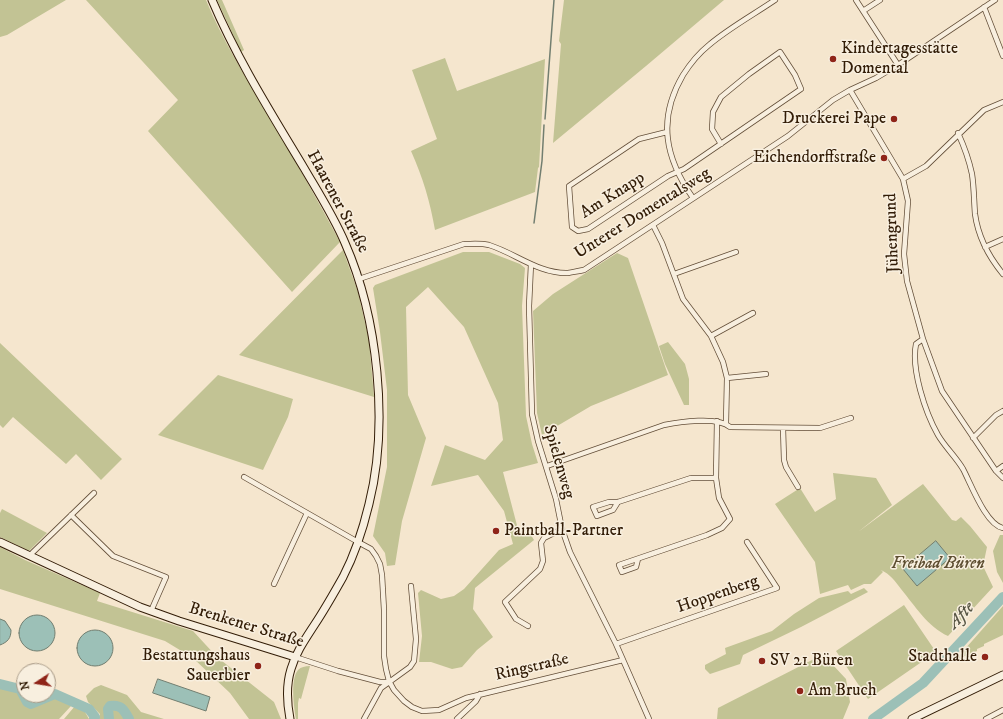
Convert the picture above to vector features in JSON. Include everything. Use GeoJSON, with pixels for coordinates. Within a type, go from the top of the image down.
{"type":"FeatureCollection","features":[{"type":"Feature","properties":{"kind":"main road","name":"Haarener Straße"},"geometry":{"type":"LineString","coordinates":[[212,0],[234,49],[331,214],[345,242],[360,279],[372,337],[378,390],[379,425],[377,459],[369,504],[358,542],[349,564],[337,588],[295,657],[291,668],[288,689],[290,719]]}},
{"type":"Feature","properties":{"kind":"main road","name":"Brenkener Straße"},"geometry":{"type":"LineString","coordinates":[[0,542],[151,611],[295,657]]}},
{"type":"Feature","properties":{"kind":"main road"},"geometry":{"type":"LineString","coordinates":[[912,719],[1003,675]]}},
{"type":"Feature","properties":{"kind":"street"},"geometry":{"type":"LineString","coordinates":[[693,198],[677,172],[672,158],[668,132],[668,118],[672,99],[682,78],[696,58],[708,45],[775,0]]}},
{"type":"Feature","properties":{"kind":"street"},"geometry":{"type":"LineString","coordinates":[[856,0],[898,65]]}},
{"type":"Feature","properties":{"kind":"street"},"geometry":{"type":"LineString","coordinates":[[863,11],[880,0]]}},
{"type":"Feature","properties":{"kind":"street","name":"Unterer Domentalsweg"},"geometry":{"type":"LineString","coordinates":[[360,279],[464,244],[488,245],[551,271],[568,273],[584,270],[788,136],[833,100],[898,65],[995,0]]}},
{"type":"Feature","properties":{"kind":"street"},"geometry":{"type":"LineString","coordinates":[[984,7],[1003,56]]}},
{"type":"Feature","properties":{"kind":"street"},"geometry":{"type":"LineString","coordinates":[[677,172],[684,169],[801,89],[795,75],[780,52],[748,74],[721,97],[713,112],[712,128],[720,144]]}},
{"type":"Feature","properties":{"kind":"street","name":"Jühengrund"},"geometry":{"type":"LineString","coordinates":[[850,90],[903,179],[908,201],[904,254],[907,281],[923,339],[942,391],[996,471],[1003,478]]}},
{"type":"Feature","properties":{"kind":"street"},"geometry":{"type":"LineString","coordinates":[[903,179],[926,166],[958,133],[984,110],[1003,102]]}},
{"type":"Feature","properties":{"kind":"street","name":"Am Knapp"},"geometry":{"type":"LineString","coordinates":[[668,132],[639,140],[569,186],[572,227],[578,231],[588,229],[668,176],[677,172]]}},
{"type":"Feature","properties":{"kind":"street"},"geometry":{"type":"LineString","coordinates":[[958,133],[966,151],[972,174],[975,216],[985,247],[995,265],[1003,274]]}},
{"type":"Feature","properties":{"kind":"street"},"geometry":{"type":"LineString","coordinates":[[653,225],[662,243],[683,299],[711,336],[723,362],[727,378],[726,423]]}},
{"type":"Feature","properties":{"kind":"street"},"geometry":{"type":"LineString","coordinates":[[985,247],[1003,239]]}},
{"type":"Feature","properties":{"kind":"street"},"geometry":{"type":"LineString","coordinates":[[674,274],[736,252]]}},
{"type":"Feature","properties":{"kind":"street","name":"Spielenweg"},"geometry":{"type":"LineString","coordinates":[[531,264],[529,306],[532,414],[538,441],[547,466],[562,529],[570,552],[616,644],[649,719]]}},
{"type":"Feature","properties":{"kind":"street"},"geometry":{"type":"LineString","coordinates":[[711,336],[753,313]]}},
{"type":"Feature","properties":{"kind":"street"},"geometry":{"type":"LineString","coordinates":[[923,339],[916,344],[914,352],[921,390],[928,413],[938,434],[962,468],[978,501],[993,523],[1003,528]]}},
{"type":"Feature","properties":{"kind":"street"},"geometry":{"type":"LineString","coordinates":[[727,378],[766,374]]}},
{"type":"Feature","properties":{"kind":"street"},"geometry":{"type":"LineString","coordinates":[[973,438],[996,415],[1003,411]]}},
{"type":"Feature","properties":{"kind":"street"},"geometry":{"type":"LineString","coordinates":[[547,466],[664,424],[678,422],[717,421],[726,423],[730,427],[820,428],[851,418]]}},
{"type":"Feature","properties":{"kind":"street"},"geometry":{"type":"LineString","coordinates":[[638,559],[707,535],[722,528],[730,519],[719,498],[716,478],[717,421]]}},
{"type":"Feature","properties":{"kind":"street"},"geometry":{"type":"LineString","coordinates":[[783,428],[786,467],[798,487]]}},
{"type":"Feature","properties":{"kind":"street"},"geometry":{"type":"LineString","coordinates":[[996,471],[1003,466]]}},
{"type":"Feature","properties":{"kind":"street"},"geometry":{"type":"LineString","coordinates":[[244,477],[371,549],[380,564],[382,575],[384,656],[389,681],[394,690],[404,701],[412,707],[422,711],[439,710],[466,698],[480,694]]}},
{"type":"Feature","properties":{"kind":"street"},"geometry":{"type":"LineString","coordinates":[[618,502],[613,510],[597,516],[593,507],[609,502],[618,502],[691,478],[716,478]]}},
{"type":"Feature","properties":{"kind":"street"},"geometry":{"type":"LineString","coordinates":[[29,556],[94,493]]}},
{"type":"Feature","properties":{"kind":"street"},"geometry":{"type":"LineString","coordinates":[[274,584],[307,513]]}},
{"type":"Feature","properties":{"kind":"street"},"geometry":{"type":"LineString","coordinates":[[71,515],[113,556],[166,577],[151,611]]}},
{"type":"Feature","properties":{"kind":"street"},"geometry":{"type":"LineString","coordinates":[[528,626],[516,619],[505,602],[540,569],[543,560],[541,543],[544,538],[562,529]]}},
{"type":"Feature","properties":{"kind":"street","name":"Hoppenberg"},"geometry":{"type":"LineString","coordinates":[[616,644],[777,588],[747,542]]}},
{"type":"Feature","properties":{"kind":"street"},"geometry":{"type":"LineString","coordinates":[[364,719],[381,688],[410,667],[414,661],[416,639],[411,586]]}},
{"type":"Feature","properties":{"kind":"street","name":"Brenkener Straße"},"geometry":{"type":"LineString","coordinates":[[295,657],[338,671],[380,682],[389,681]]}},
{"type":"Feature","properties":{"kind":"street","name":"Ringstraße"},"geometry":{"type":"LineString","coordinates":[[457,719],[476,701],[480,694],[623,660]]}},
{"type":"Feature","properties":{"kind":"street"},"geometry":{"type":"LineString","coordinates":[[986,719],[1003,710]]}},
{"type":"Feature","properties":{"kind":"green space"},"geometry":{"type":"Polygon","coordinates":[[[0,0],[66,0],[7,35],[0,37],[0,0]]]}},
{"type":"Feature","properties":{"kind":"green space"},"geometry":{"type":"Polygon","coordinates":[[[86,0],[206,0],[219,29],[340,242],[292,292],[148,131],[178,100],[86,0]]]}},
{"type":"Feature","properties":{"kind":"green space"},"geometry":{"type":"Polygon","coordinates":[[[217,0],[222,0],[244,50],[241,52],[217,0]]]}},
{"type":"Feature","properties":{"kind":"green space"},"geometry":{"type":"Polygon","coordinates":[[[564,0],[724,0],[553,143],[561,44],[559,41],[564,0]]]}},
{"type":"Feature","properties":{"kind":"green space"},"geometry":{"type":"Polygon","coordinates":[[[445,58],[457,91],[545,59],[539,167],[535,192],[435,230],[426,190],[411,151],[437,139],[412,70],[445,58]]]}},
{"type":"Feature","properties":{"kind":"green space"},"geometry":{"type":"Polygon","coordinates":[[[343,250],[358,292],[369,340],[374,397],[239,355],[343,250]]]}},
{"type":"Feature","properties":{"kind":"green space"},"geometry":{"type":"Polygon","coordinates":[[[463,252],[489,252],[520,264],[525,268],[522,306],[526,416],[538,463],[503,472],[519,533],[529,532],[534,540],[475,588],[473,609],[493,637],[477,650],[462,667],[452,669],[431,662],[419,662],[422,636],[418,593],[421,590],[441,599],[454,596],[464,589],[499,550],[513,544],[504,511],[478,475],[431,486],[445,445],[485,460],[503,440],[498,403],[464,327],[428,287],[406,307],[408,395],[426,438],[402,521],[395,565],[387,566],[385,553],[373,536],[387,467],[387,390],[373,288],[375,285],[463,252]]]}},
{"type":"Feature","properties":{"kind":"green space"},"geometry":{"type":"Polygon","coordinates":[[[617,253],[628,258],[668,375],[591,406],[542,435],[537,413],[533,311],[553,294],[617,253]]]}},
{"type":"Feature","properties":{"kind":"green space"},"geometry":{"type":"Polygon","coordinates":[[[668,342],[685,364],[689,379],[689,405],[684,405],[665,364],[659,346],[668,342]]]}},
{"type":"Feature","properties":{"kind":"green space"},"geometry":{"type":"Polygon","coordinates":[[[0,343],[122,459],[101,480],[76,454],[66,464],[13,417],[3,428],[0,425],[0,343]]]}},
{"type":"Feature","properties":{"kind":"green space"},"geometry":{"type":"Polygon","coordinates":[[[218,375],[293,399],[288,417],[263,470],[158,435],[218,375]]]}},
{"type":"Feature","properties":{"kind":"green space","name":"Freibad Büren"},"geometry":{"type":"Polygon","coordinates":[[[833,473],[876,478],[892,505],[858,532],[923,484],[952,520],[956,521],[961,517],[987,547],[983,566],[993,587],[948,636],[928,622],[892,578],[881,570],[883,572],[871,584],[864,584],[851,590],[848,585],[820,594],[815,562],[775,504],[800,488],[815,512],[836,499],[833,473]]]}},
{"type":"Feature","properties":{"kind":"green space"},"geometry":{"type":"Polygon","coordinates":[[[2,509],[47,533],[29,551],[0,537],[0,513],[2,509]]]}},
{"type":"Feature","properties":{"kind":"green space"},"geometry":{"type":"Polygon","coordinates":[[[1000,535],[1003,535],[1003,583],[997,572],[993,551],[1000,535]]]}},
{"type":"Feature","properties":{"kind":"green space"},"geometry":{"type":"Polygon","coordinates":[[[0,547],[25,560],[100,593],[97,601],[193,631],[217,657],[274,702],[281,719],[249,719],[230,693],[193,658],[165,641],[0,589],[0,547]]]}},
{"type":"Feature","properties":{"kind":"green space"},"geometry":{"type":"Polygon","coordinates":[[[864,588],[868,592],[743,655],[740,664],[710,674],[705,669],[705,665],[726,654],[725,648],[772,631],[794,614],[819,598],[848,591],[851,594],[864,588]]]}},
{"type":"Feature","properties":{"kind":"green space"},"geometry":{"type":"Polygon","coordinates":[[[904,605],[936,652],[868,699],[836,651],[904,605]]]}},
{"type":"Feature","properties":{"kind":"green space"},"geometry":{"type":"Polygon","coordinates":[[[1003,606],[1003,635],[984,644],[984,646],[977,649],[977,651],[958,659],[957,658],[1003,606]]]}},
{"type":"Feature","properties":{"kind":"green space","name":"Am Bruch"},"geometry":{"type":"Polygon","coordinates":[[[816,658],[833,665],[846,679],[850,702],[843,719],[717,719],[718,708],[816,658]]]}},
{"type":"Feature","properties":{"kind":"green space"},"geometry":{"type":"Polygon","coordinates":[[[310,666],[301,699],[299,698],[298,719],[296,719],[293,694],[294,680],[299,669],[310,666]]]}},
{"type":"Feature","properties":{"kind":"green space"},"geometry":{"type":"Polygon","coordinates":[[[0,684],[16,684],[16,703],[56,703],[56,698],[71,706],[59,719],[0,719],[0,684]]]}},
{"type":"Feature","properties":{"kind":"green space"},"geometry":{"type":"Polygon","coordinates":[[[101,685],[127,695],[141,712],[164,719],[99,719],[100,714],[88,702],[86,696],[94,688],[101,685]]]}},
{"type":"Feature","properties":{"kind":"green space"},"geometry":{"type":"Polygon","coordinates":[[[75,706],[85,712],[89,719],[64,719],[75,706]]]}},
{"type":"Feature","properties":{"kind":"water"},"geometry":{"type":"Polygon","coordinates":[[[936,541],[950,558],[917,586],[903,569],[936,541]]]}},
{"type":"Feature","properties":{"kind":"water"},"geometry":{"type":"Polygon","coordinates":[[[41,615],[50,620],[54,626],[54,640],[50,646],[41,651],[33,651],[24,646],[20,640],[19,629],[24,620],[30,616],[41,615]]]}},
{"type":"Feature","properties":{"kind":"water"},"geometry":{"type":"Polygon","coordinates":[[[0,619],[5,621],[11,630],[8,639],[5,643],[0,645],[0,619]]]}},
{"type":"Feature","properties":{"kind":"water"},"geometry":{"type":"Polygon","coordinates":[[[99,630],[108,635],[112,641],[112,655],[108,661],[99,666],[91,666],[82,661],[78,655],[77,644],[82,635],[88,631],[99,630]]]}},
{"type":"Feature","properties":{"kind":"water"},"geometry":{"type":"Polygon","coordinates":[[[158,679],[210,697],[206,711],[153,693],[158,679]]]}},
{"type":"Feature","properties":{"kind":"waterway"},"geometry":{"type":"LineString","coordinates":[[545,119],[554,0]]}},
{"type":"Feature","properties":{"kind":"waterway"},"geometry":{"type":"LineString","coordinates":[[534,223],[542,161],[544,125]]}},
{"type":"Feature","properties":{"kind":"waterway","name":"Afte"},"geometry":{"type":"LineString","coordinates":[[873,719],[923,683],[1003,597]]}},
{"type":"Feature","properties":{"kind":"waterway"},"geometry":{"type":"LineString","coordinates":[[0,684],[20,689],[27,702],[31,704],[55,694],[89,709],[95,717],[94,719]]}},
{"type":"Feature","properties":{"kind":"waterway"},"geometry":{"type":"LineString","coordinates":[[109,719],[108,709],[110,706],[122,708],[129,719]]}},
{"type":"Feature","properties":{"kind":"place","name":"Kindertagesstätte Domental"},"geometry":{"type":"Point","coordinates":[833,59]}},
{"type":"Feature","properties":{"kind":"place","name":"Druckerei Pape"},"geometry":{"type":"Point","coordinates":[894,119]}},
{"type":"Feature","properties":{"kind":"place","name":"Eichendorffstraße"},"geometry":{"type":"Point","coordinates":[884,158]}},
{"type":"Feature","properties":{"kind":"place","name":"Paintball-Partner"},"geometry":{"type":"Point","coordinates":[496,531]}},
{"type":"Feature","properties":{"kind":"place","name":"Stadthalle"},"geometry":{"type":"Point","coordinates":[985,657]}},
{"type":"Feature","properties":{"kind":"place","name":"SV 21 Büren"},"geometry":{"type":"Point","coordinates":[762,661]}},
{"type":"Feature","properties":{"kind":"place","name":"Bestattungshaus Sauerbier"},"geometry":{"type":"Point","coordinates":[258,666]}},
{"type":"Feature","properties":{"kind":"place","name":"Am Bruch"},"geometry":{"type":"Point","coordinates":[800,691]}}]}
